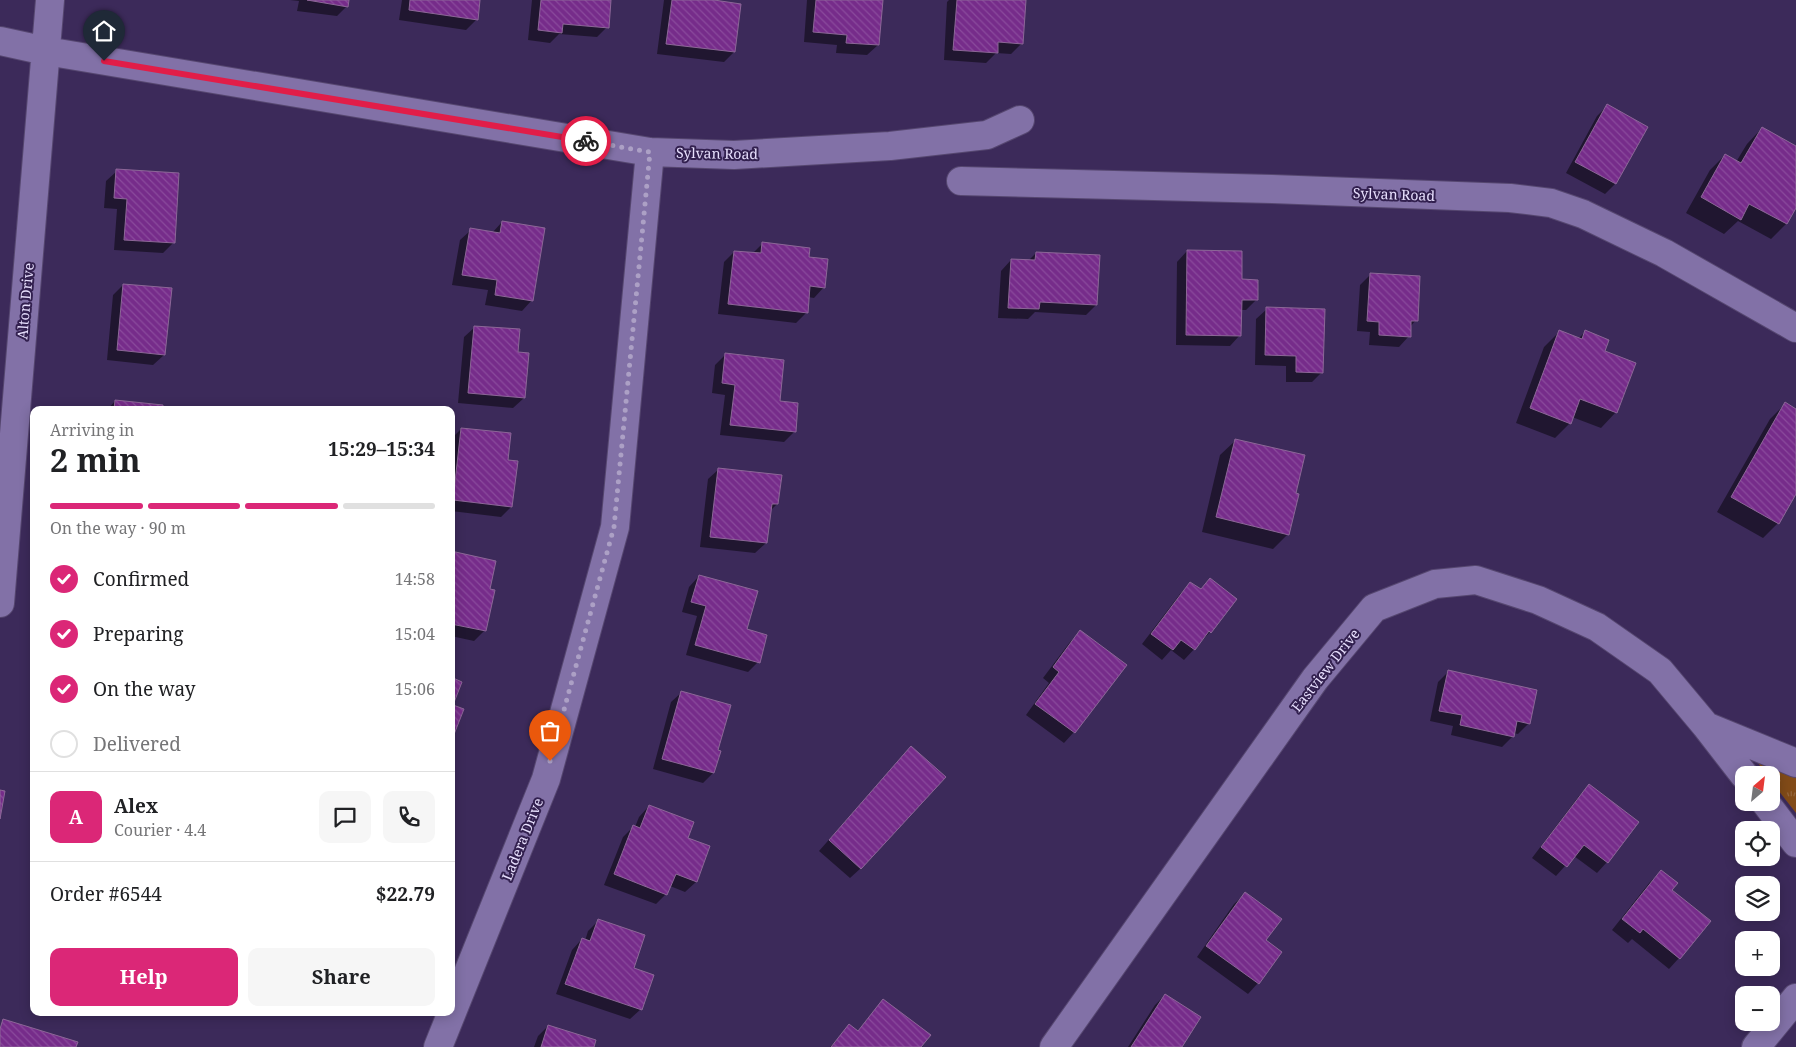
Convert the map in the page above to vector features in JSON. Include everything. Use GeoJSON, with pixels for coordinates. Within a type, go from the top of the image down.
{"type":"FeatureCollection","features":[{"type":"Feature","properties":{"kind":"street","name":"Alton Drive"},"geometry":{"type":"LineString","coordinates":[[0,602],[50,0]]}},
{"type":"Feature","properties":{"kind":"street","name":"Sylvan Road"},"geometry":{"type":"LineString","coordinates":[[0,41],[46,51],[650,152],[734,155],[890,146],[987,134],[1020,120]]}},
{"type":"Feature","properties":{"kind":"street","name":"Ladera Drive"},"geometry":{"type":"LineString","coordinates":[[455,1005],[546,779],[614,527],[650,152]]}},
{"type":"Feature","properties":{"kind":"street","name":"Sylvan Road"},"geometry":{"type":"LineString","coordinates":[[961,181],[1282,189],[1510,198],[1551,203],[1583,214],[1664,253],[1796,328]]}},
{"type":"Feature","properties":{"kind":"street","name":"Eastview Drive"},"geometry":{"type":"LineString","coordinates":[[1054,1047],[1314,679],[1374,608],[1435,584],[1476,580],[1538,600],[1597,627],[1660,671],[1737,766]]}},
{"type":"Feature","properties":{"kind":"street"},"geometry":{"type":"LineString","coordinates":[[1706,726],[1796,763]]}},
{"type":"Feature","properties":{"kind":"street"},"geometry":{"type":"LineString","coordinates":[[1772,811],[1796,843]]}},
{"type":"Feature","properties":{"kind":"street"},"geometry":{"type":"LineString","coordinates":[[1756,1047],[1796,998]]}},
{"type":"Feature","properties":{"kind":"street","name":"Ladera Drive"},"geometry":{"type":"LineString","coordinates":[[438,1047],[450,1016]]}},
{"type":"Feature","properties":{"kind":"green space"},"geometry":{"type":"Polygon","coordinates":[[[1751,754],[1779,766],[1760,766],[1751,754]]]}},
{"type":"Feature","properties":{"kind":"green space"},"geometry":{"type":"Polygon","coordinates":[[[1780,766],[1796,773],[1796,813],[1780,793],[1780,766]]]}},
{"type":"Feature","properties":{"kind":"building"},"geometry":{"type":"Polygon","coordinates":[[[307,0],[349,0],[348,7],[307,0]]]}},
{"type":"Feature","properties":{"kind":"building"},"geometry":{"type":"Polygon","coordinates":[[[410,0],[480,0],[478,20],[409,10],[410,0]]]}},
{"type":"Feature","properties":{"kind":"building"},"geometry":{"type":"Polygon","coordinates":[[[541,0],[611,0],[609,28],[563,24],[562,33],[538,30],[541,0]]]}},
{"type":"Feature","properties":{"kind":"building"},"geometry":{"type":"Polygon","coordinates":[[[672,0],[714,0],[741,4],[735,52],[666,44],[672,0]]]}},
{"type":"Feature","properties":{"kind":"building"},"geometry":{"type":"Polygon","coordinates":[[[816,0],[883,0],[879,45],[846,43],[847,35],[813,32],[816,0]]]}},
{"type":"Feature","properties":{"kind":"building"},"geometry":{"type":"Polygon","coordinates":[[[957,0],[1026,0],[1023,44],[998,42],[998,53],[953,50],[957,0]]]}},
{"type":"Feature","properties":{"kind":"building"},"geometry":{"type":"Polygon","coordinates":[[[1607,104],[1648,127],[1616,184],[1575,162],[1607,104]]]}},
{"type":"Feature","properties":{"kind":"building"},"geometry":{"type":"Polygon","coordinates":[[[1762,127],[1796,146],[1796,208],[1787,224],[1749,204],[1741,220],[1701,197],[1725,154],[1741,163],[1762,127]]]}},
{"type":"Feature","properties":{"kind":"building"},"geometry":{"type":"Polygon","coordinates":[[[116,169],[179,173],[175,243],[124,240],[127,199],[114,198],[116,169]]]}},
{"type":"Feature","properties":{"kind":"building"},"geometry":{"type":"Polygon","coordinates":[[[502,221],[545,228],[533,301],[495,295],[497,280],[462,275],[470,228],[500,233],[502,221]]]}},
{"type":"Feature","properties":{"kind":"building"},"geometry":{"type":"Polygon","coordinates":[[[762,242],[810,248],[809,257],[828,259],[825,288],[810,286],[808,313],[728,304],[734,251],[761,253],[762,242]]]}},
{"type":"Feature","properties":{"kind":"building"},"geometry":{"type":"Polygon","coordinates":[[[1187,250],[1242,251],[1242,279],[1258,280],[1258,300],[1242,300],[1241,336],[1186,335],[1187,250]]]}},
{"type":"Feature","properties":{"kind":"building"},"geometry":{"type":"Polygon","coordinates":[[[1036,252],[1100,255],[1097,305],[1040,302],[1039,309],[1008,308],[1011,259],[1035,260],[1036,252]]]}},
{"type":"Feature","properties":{"kind":"building"},"geometry":{"type":"Polygon","coordinates":[[[1370,273],[1420,276],[1418,321],[1411,321],[1411,337],[1379,335],[1379,322],[1367,321],[1370,273]]]}},
{"type":"Feature","properties":{"kind":"building"},"geometry":{"type":"Polygon","coordinates":[[[123,284],[172,288],[165,355],[117,350],[123,284]]]}},
{"type":"Feature","properties":{"kind":"building"},"geometry":{"type":"Polygon","coordinates":[[[1266,307],[1325,309],[1323,373],[1296,372],[1296,356],[1265,355],[1266,307]]]}},
{"type":"Feature","properties":{"kind":"building"},"geometry":{"type":"Polygon","coordinates":[[[474,326],[520,329],[518,352],[529,353],[525,398],[468,393],[474,326]]]}},
{"type":"Feature","properties":{"kind":"building"},"geometry":{"type":"Polygon","coordinates":[[[1559,330],[1582,339],[1585,330],[1609,340],[1605,351],[1636,363],[1617,413],[1580,399],[1571,424],[1530,408],[1559,330]]]}},
{"type":"Feature","properties":{"kind":"building"},"geometry":{"type":"Polygon","coordinates":[[[725,353],[784,360],[780,401],[798,403],[796,432],[730,425],[735,385],[722,383],[725,353]]]}},
{"type":"Feature","properties":{"kind":"building"},"geometry":{"type":"Polygon","coordinates":[[[115,400],[163,405],[163,406],[114,406],[115,400]]]}},
{"type":"Feature","properties":{"kind":"building"},"geometry":{"type":"Polygon","coordinates":[[[1785,402],[1796,409],[1796,494],[1779,524],[1731,497],[1785,402]]]}},
{"type":"Feature","properties":{"kind":"building"},"geometry":{"type":"Polygon","coordinates":[[[461,428],[511,433],[508,460],[518,461],[512,507],[455,500],[455,482],[461,428]]]}},
{"type":"Feature","properties":{"kind":"building"},"geometry":{"type":"Polygon","coordinates":[[[1235,439],[1305,455],[1296,493],[1299,494],[1289,535],[1216,517],[1235,439]]]}},
{"type":"Feature","properties":{"kind":"building"},"geometry":{"type":"Polygon","coordinates":[[[718,468],[782,475],[778,504],[772,504],[767,543],[710,537],[718,468]]]}},
{"type":"Feature","properties":{"kind":"building"},"geometry":{"type":"Polygon","coordinates":[[[455,552],[496,561],[490,589],[495,590],[486,631],[455,625],[455,552]]]}},
{"type":"Feature","properties":{"kind":"building"},"geometry":{"type":"Polygon","coordinates":[[[699,575],[758,591],[747,629],[767,635],[760,663],[695,645],[706,606],[691,602],[699,575]]]}},
{"type":"Feature","properties":{"kind":"building"},"geometry":{"type":"Polygon","coordinates":[[[1210,578],[1237,599],[1211,633],[1209,631],[1195,650],[1181,640],[1173,650],[1151,634],[1190,582],[1201,589],[1210,578]]]}},
{"type":"Feature","properties":{"kind":"building"},"geometry":{"type":"Polygon","coordinates":[[[1080,630],[1127,665],[1075,733],[1035,704],[1059,672],[1053,667],[1080,630]]]}},
{"type":"Feature","properties":{"kind":"building"},"geometry":{"type":"Polygon","coordinates":[[[1448,670],[1537,690],[1530,724],[1517,721],[1514,737],[1460,725],[1462,715],[1439,711],[1448,670]]]}},
{"type":"Feature","properties":{"kind":"building"},"geometry":{"type":"Polygon","coordinates":[[[455,679],[462,682],[455,700],[455,679]]]}},
{"type":"Feature","properties":{"kind":"building"},"geometry":{"type":"Polygon","coordinates":[[[681,691],[731,705],[718,750],[721,751],[714,773],[662,759],[681,691]]]}},
{"type":"Feature","properties":{"kind":"building"},"geometry":{"type":"Polygon","coordinates":[[[455,706],[464,709],[455,732],[455,706]]]}},
{"type":"Feature","properties":{"kind":"building"},"geometry":{"type":"Polygon","coordinates":[[[911,746],[946,777],[861,869],[829,840],[911,746]]]}},
{"type":"Feature","properties":{"kind":"building"},"geometry":{"type":"Polygon","coordinates":[[[1589,784],[1639,822],[1608,863],[1584,845],[1567,867],[1541,847],[1589,784]]]}},
{"type":"Feature","properties":{"kind":"building"},"geometry":{"type":"Polygon","coordinates":[[[0,790],[5,791],[0,819],[0,790]]]}},
{"type":"Feature","properties":{"kind":"building"},"geometry":{"type":"Polygon","coordinates":[[[649,805],[694,822],[688,838],[710,846],[697,882],[676,874],[667,895],[614,874],[633,825],[640,828],[649,805]]]}},
{"type":"Feature","properties":{"kind":"building"},"geometry":{"type":"Polygon","coordinates":[[[1661,870],[1678,883],[1672,890],[1711,921],[1680,959],[1643,929],[1640,933],[1622,919],[1661,870]]]}},
{"type":"Feature","properties":{"kind":"building"},"geometry":{"type":"Polygon","coordinates":[[[1245,892],[1282,919],[1266,940],[1282,952],[1259,984],[1206,946],[1245,892]]]}},
{"type":"Feature","properties":{"kind":"building"},"geometry":{"type":"Polygon","coordinates":[[[598,919],[645,935],[634,968],[654,975],[642,1010],[565,984],[582,938],[590,941],[598,919]]]}},
{"type":"Feature","properties":{"kind":"building"},"geometry":{"type":"Polygon","coordinates":[[[1165,994],[1201,1017],[1182,1047],[1131,1047],[1165,994]]]}},
{"type":"Feature","properties":{"kind":"building"},"geometry":{"type":"Polygon","coordinates":[[[883,999],[931,1035],[921,1047],[831,1047],[849,1024],[858,1031],[883,999]]]}},
{"type":"Feature","properties":{"kind":"building"},"geometry":{"type":"Polygon","coordinates":[[[3,1019],[78,1042],[76,1047],[0,1047],[0,1029],[3,1019]]]}},
{"type":"Feature","properties":{"kind":"building"},"geometry":{"type":"Polygon","coordinates":[[[548,1025],[596,1040],[594,1047],[541,1047],[548,1025]]]}},
{"type":"Feature","properties":{"kind":"way so far"},"geometry":{"type":"LineString","coordinates":[[550,761],[614,527],[650,152],[586,141]]}},
{"type":"Feature","properties":{"kind":"route"},"geometry":{"type":"LineString","coordinates":[[104,61],[586,141]]}}]}
